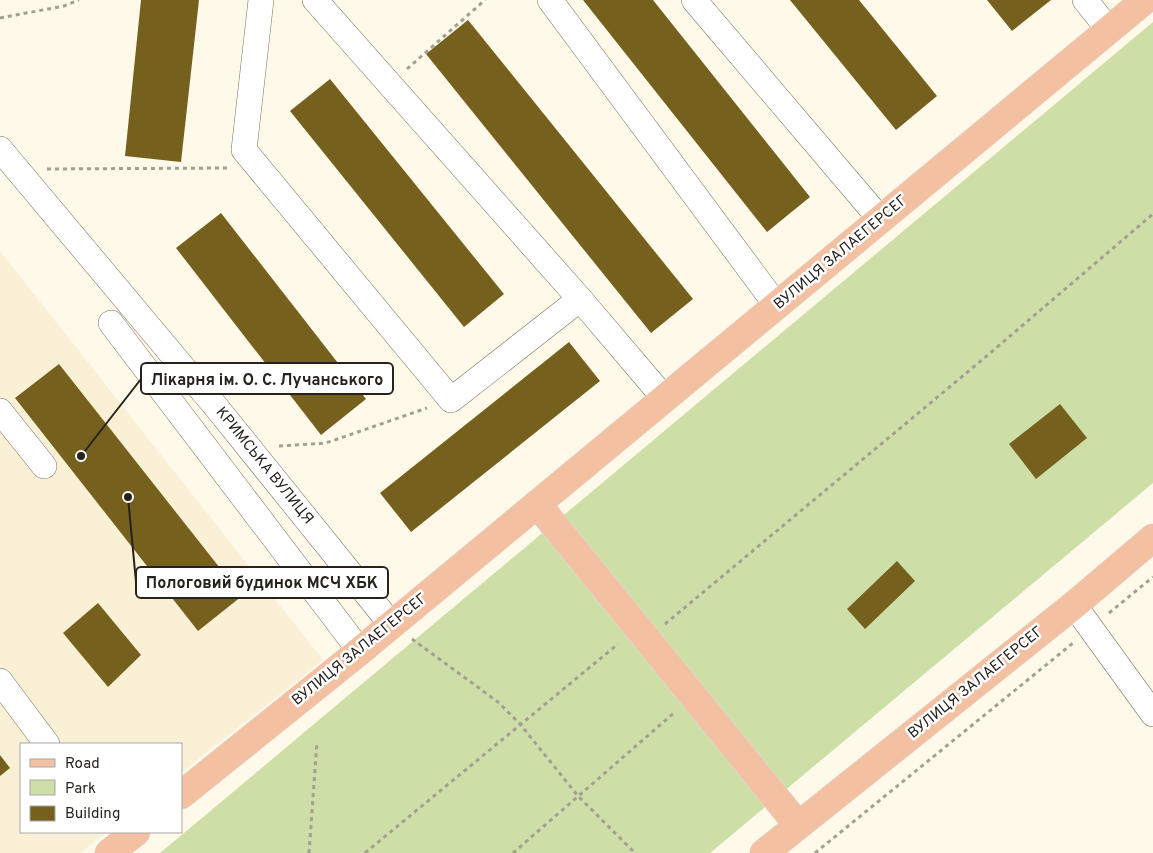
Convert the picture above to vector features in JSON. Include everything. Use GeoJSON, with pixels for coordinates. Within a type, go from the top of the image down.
{"type":"FeatureCollection","features":[{"type":"Feature","properties":{"kind":"main road","name":"ВУЛИЦЯ ЗАЛАЕГЕРСЕГ"},"geometry":{"type":"LineString","coordinates":[[182,794],[360,651],[1144,0]]}},
{"type":"Feature","properties":{"kind":"main road"},"geometry":{"type":"LineString","coordinates":[[537,504],[798,825]]}},
{"type":"Feature","properties":{"kind":"main road","name":"ВУЛИЦЯ ЗАЛАЕГЕРСЕГ"},"geometry":{"type":"LineString","coordinates":[[764,853],[1074,605],[1153,538]]}},
{"type":"Feature","properties":{"kind":"main road"},"geometry":{"type":"LineString","coordinates":[[109,853],[135,833]]}},
{"type":"Feature","properties":{"kind":"street"},"geometry":{"type":"LineString","coordinates":[[261,0],[244,150],[451,400],[580,299]]}},
{"type":"Feature","properties":{"kind":"street"},"geometry":{"type":"LineString","coordinates":[[315,0],[580,299],[664,399]]}},
{"type":"Feature","properties":{"kind":"street"},"geometry":{"type":"LineString","coordinates":[[550,0],[777,306]]}},
{"type":"Feature","properties":{"kind":"street"},"geometry":{"type":"LineString","coordinates":[[694,0],[881,220]]}},
{"type":"Feature","properties":{"kind":"street"},"geometry":{"type":"LineString","coordinates":[[1085,0],[1109,30]]}},
{"type":"Feature","properties":{"kind":"street","name":"КРИМСЬКА ВУЛИЦЯ"},"geometry":{"type":"LineString","coordinates":[[0,149],[250,449],[391,624]]}},
{"type":"Feature","properties":{"kind":"street"},"geometry":{"type":"LineString","coordinates":[[111,323],[360,651]]}},
{"type":"Feature","properties":{"kind":"street"},"geometry":{"type":"LineString","coordinates":[[0,411],[44,466]]}},
{"type":"Feature","properties":{"kind":"street"},"geometry":{"type":"LineString","coordinates":[[1074,605],[1153,714]]}},
{"type":"Feature","properties":{"kind":"street"},"geometry":{"type":"LineString","coordinates":[[0,681],[46,743]]}},
{"type":"Feature","properties":{"kind":"path"},"geometry":{"type":"LineString","coordinates":[[0,18],[64,6],[79,0]]}},
{"type":"Feature","properties":{"kind":"path"},"geometry":{"type":"LineString","coordinates":[[390,85],[485,0]]}},
{"type":"Feature","properties":{"kind":"path"},"geometry":{"type":"LineString","coordinates":[[17,169],[259,168]]}},
{"type":"Feature","properties":{"kind":"path"},"geometry":{"type":"LineString","coordinates":[[365,853],[622,641],[632,653],[1153,214]]}},
{"type":"Feature","properties":{"kind":"path"},"geometry":{"type":"LineString","coordinates":[[250,449],[326,443],[451,400]]}},
{"type":"Feature","properties":{"kind":"path"},"geometry":{"type":"LineString","coordinates":[[815,853],[1153,577]]}},
{"type":"Feature","properties":{"kind":"path"},"geometry":{"type":"LineString","coordinates":[[391,624],[498,702],[520,724],[578,796],[635,853]]}},
{"type":"Feature","properties":{"kind":"path"},"geometry":{"type":"LineString","coordinates":[[513,853],[679,708]]}},
{"type":"Feature","properties":{"kind":"path"},"geometry":{"type":"LineString","coordinates":[[309,853],[317,742]]}},
{"type":"Feature","properties":{"kind":"shaded area"},"geometry":{"type":"Polygon","coordinates":[[[0,251],[323,660],[182,772],[182,743],[20,743],[20,833],[106,833],[80,853],[0,853],[0,251]]]}},
{"type":"Feature","properties":{"kind":"green space"},"geometry":{"type":"Polygon","coordinates":[[[1153,22],[1153,483],[710,853],[160,853],[1153,22]]]}},
{"type":"Feature","properties":{"kind":"building"},"geometry":{"type":"Polygon","coordinates":[[[141,0],[199,0],[181,162],[125,156],[141,0]]]}},
{"type":"Feature","properties":{"kind":"building"},"geometry":{"type":"Polygon","coordinates":[[[583,0],[653,0],[810,197],[767,232],[583,0]]]}},
{"type":"Feature","properties":{"kind":"building"},"geometry":{"type":"Polygon","coordinates":[[[790,0],[859,0],[937,96],[896,130],[790,0]]]}},
{"type":"Feature","properties":{"kind":"building"},"geometry":{"type":"Polygon","coordinates":[[[987,0],[1051,0],[1012,31],[987,0]]]}},
{"type":"Feature","properties":{"kind":"building"},"geometry":{"type":"Polygon","coordinates":[[[468,20],[693,299],[651,333],[426,54],[468,20]]]}},
{"type":"Feature","properties":{"kind":"building"},"geometry":{"type":"Polygon","coordinates":[[[330,79],[504,294],[464,327],[290,111],[330,79]]]}},
{"type":"Feature","properties":{"kind":"building"},"geometry":{"type":"Polygon","coordinates":[[[221,213],[366,399],[321,435],[176,248],[221,213]]]}},
{"type":"Feature","properties":{"kind":"building"},"geometry":{"type":"Polygon","coordinates":[[[569,342],[600,381],[411,532],[380,493],[569,342]]]}},
{"type":"Feature","properties":{"kind":"building"},"geometry":{"type":"Polygon","coordinates":[[[59,364],[242,596],[198,631],[15,398],[59,364]]]}},
{"type":"Feature","properties":{"kind":"building"},"geometry":{"type":"Polygon","coordinates":[[[1060,404],[1087,438],[1036,479],[1009,444],[1060,404]]]}},
{"type":"Feature","properties":{"kind":"building"},"geometry":{"type":"Polygon","coordinates":[[[897,561],[915,581],[865,629],[847,609],[897,561]]]}},
{"type":"Feature","properties":{"kind":"building"},"geometry":{"type":"Polygon","coordinates":[[[98,603],[141,655],[108,687],[63,633],[98,603]]]}},
{"type":"Feature","properties":{"kind":"building"},"geometry":{"type":"Polygon","coordinates":[[[0,755],[10,768],[0,776],[0,755]]]}},
{"type":"Feature","properties":{"kind":"place","name":"Лікарня ім. О. С. Лучанського"},"geometry":{"type":"Point","coordinates":[81,456]}},
{"type":"Feature","properties":{"kind":"place","name":"Пологовий будинок МСЧ ХБК"},"geometry":{"type":"Point","coordinates":[128,497]}}]}
